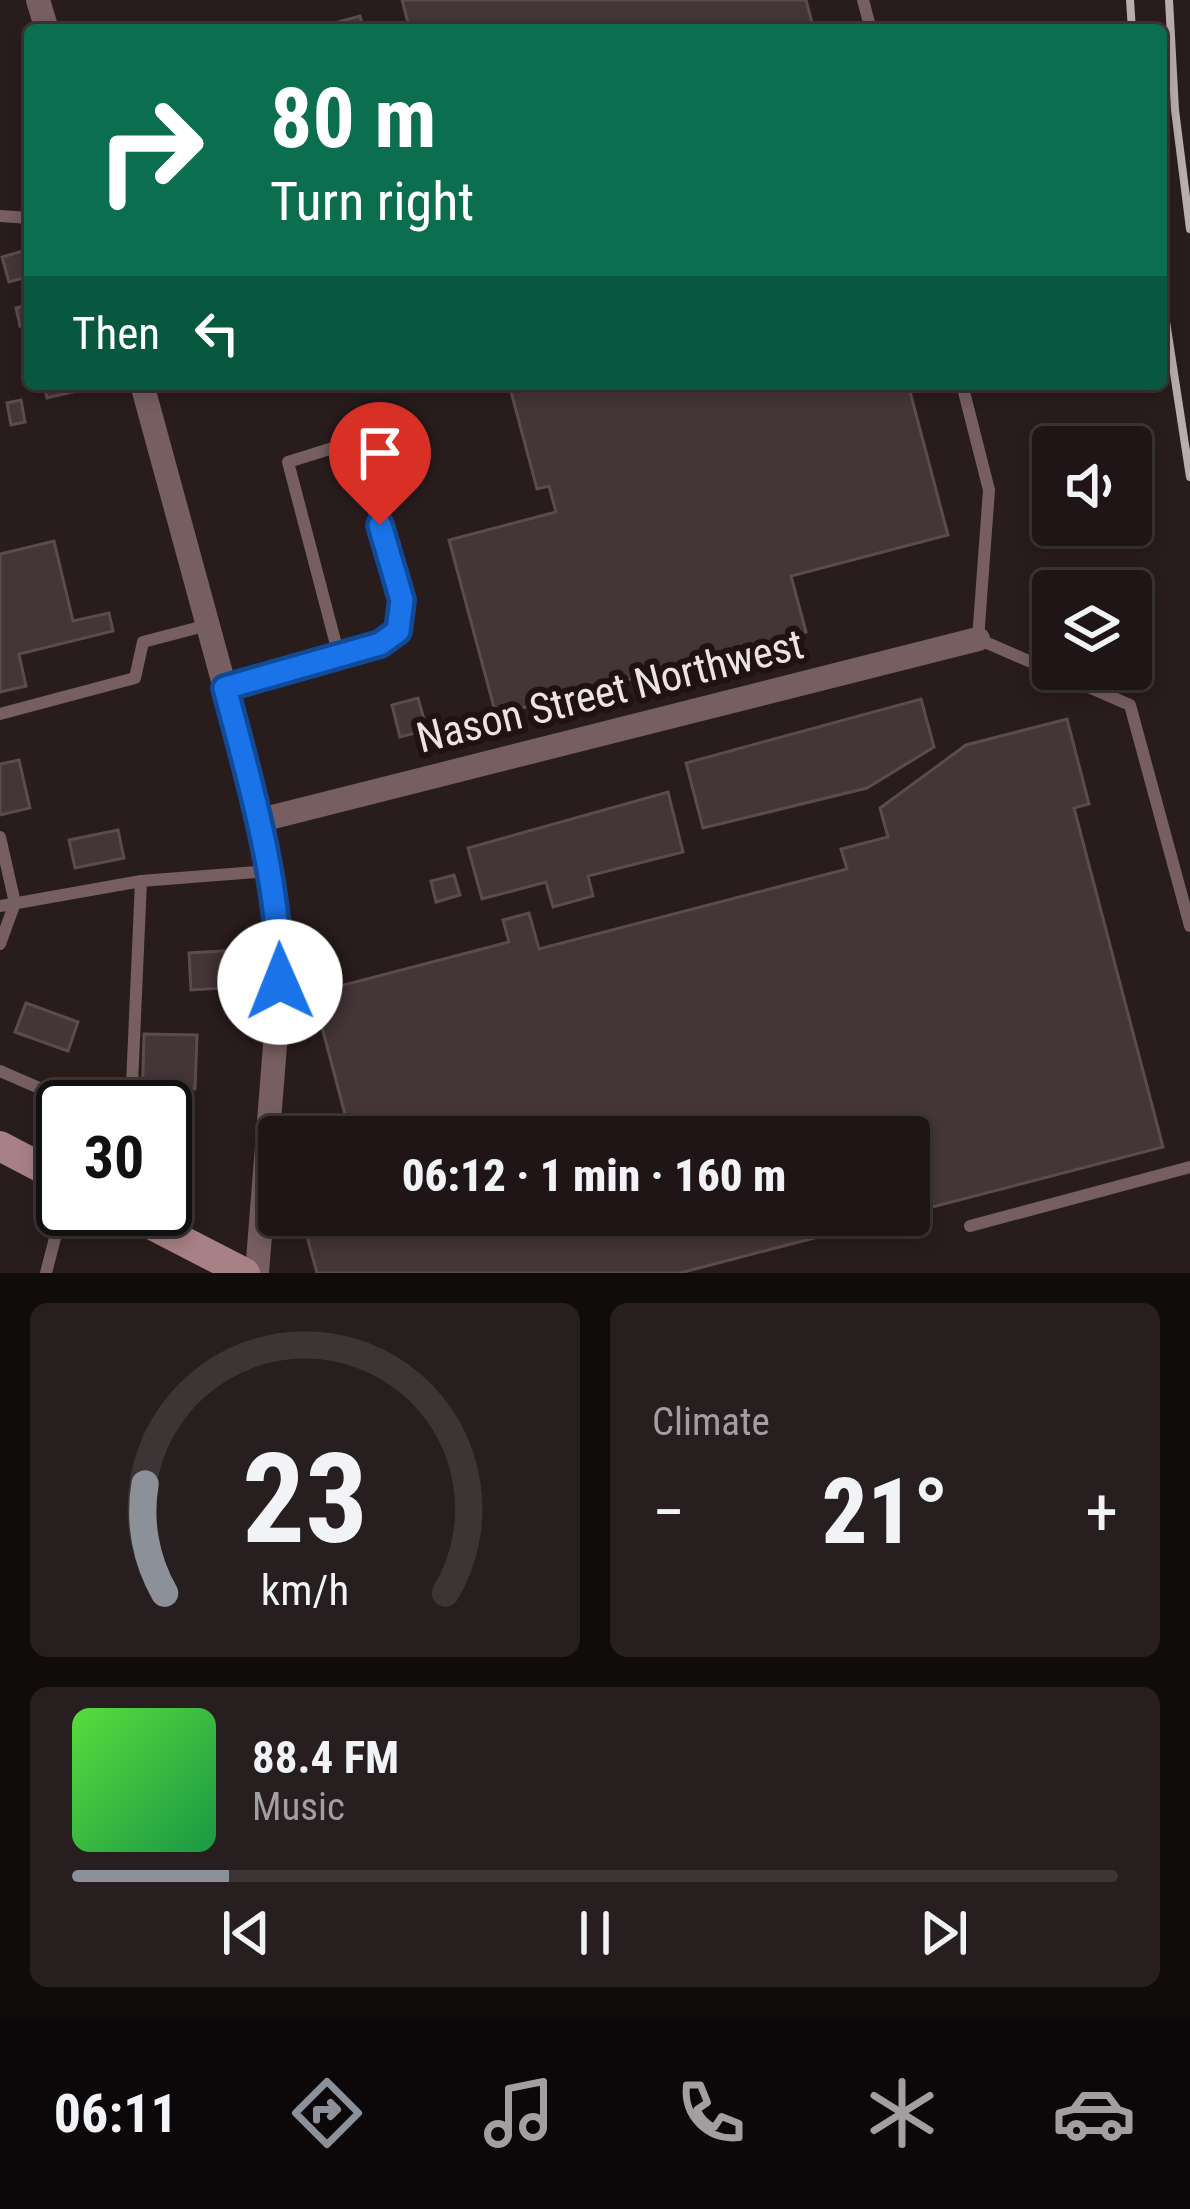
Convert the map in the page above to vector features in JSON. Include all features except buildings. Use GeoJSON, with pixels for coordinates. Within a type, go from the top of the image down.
{"type":"FeatureCollection","features":[{"type":"Feature","properties":{"kind":"main road"},"geometry":{"type":"LineString","coordinates":[[0,1147],[36,1165]]}},
{"type":"Feature","properties":{"kind":"main road"},"geometry":{"type":"LineString","coordinates":[[173,1236],[244,1273]]}},
{"type":"Feature","properties":{"kind":"street"},"geometry":{"type":"LineString","coordinates":[[144,390],[261,820],[279,920],[280,982],[257,1273]]}},
{"type":"Feature","properties":{"kind":"street","name":"Nason Street Northwest"},"geometry":{"type":"LineString","coordinates":[[261,820],[978,639]]}},
{"type":"Feature","properties":{"kind":"lane"},"geometry":{"type":"LineString","coordinates":[[964,390],[989,490],[978,639],[1130,705],[1190,926]]}},
{"type":"Feature","properties":{"kind":"lane"},"geometry":{"type":"LineString","coordinates":[[225,688],[338,656],[380,644],[398,631],[402,600],[352,442],[288,462],[338,656]]}},
{"type":"Feature","properties":{"kind":"lane"},"geometry":{"type":"LineString","coordinates":[[0,715],[135,678],[143,642],[208,625]]}},
{"type":"Feature","properties":{"kind":"lane"},"geometry":{"type":"LineString","coordinates":[[0,837],[7,904],[0,944]]}},
{"type":"Feature","properties":{"kind":"lane"},"geometry":{"type":"LineString","coordinates":[[7,904],[141,881],[270,871]]}},
{"type":"Feature","properties":{"kind":"lane"},"geometry":{"type":"LineString","coordinates":[[132,1080],[141,881]]}},
{"type":"Feature","properties":{"kind":"lane"},"geometry":{"type":"LineString","coordinates":[[0,1071],[36,1087]]}},
{"type":"Feature","properties":{"kind":"lane"},"geometry":{"type":"LineString","coordinates":[[970,1226],[1190,1168]]}},
{"type":"Feature","properties":{"kind":"lane"},"geometry":{"type":"LineString","coordinates":[[46,1273],[56,1236]]}},
{"type":"Feature","properties":{"kind":"railway"},"geometry":{"type":"LineString","coordinates":[[1130,0],[1132,24]]}},
{"type":"Feature","properties":{"kind":"railway"},"geometry":{"type":"LineString","coordinates":[[1169,0],[1175,110],[1190,229]]}},
{"type":"Feature","properties":{"kind":"railway"},"geometry":{"type":"LineString","coordinates":[[1167,328],[1190,477]]}},
{"type":"Feature","properties":{"kind":"route"},"geometry":{"type":"LineString","coordinates":[[280,982],[279,920],[266,845],[225,688],[380,644],[398,631],[402,600],[380,525]]}}]}
